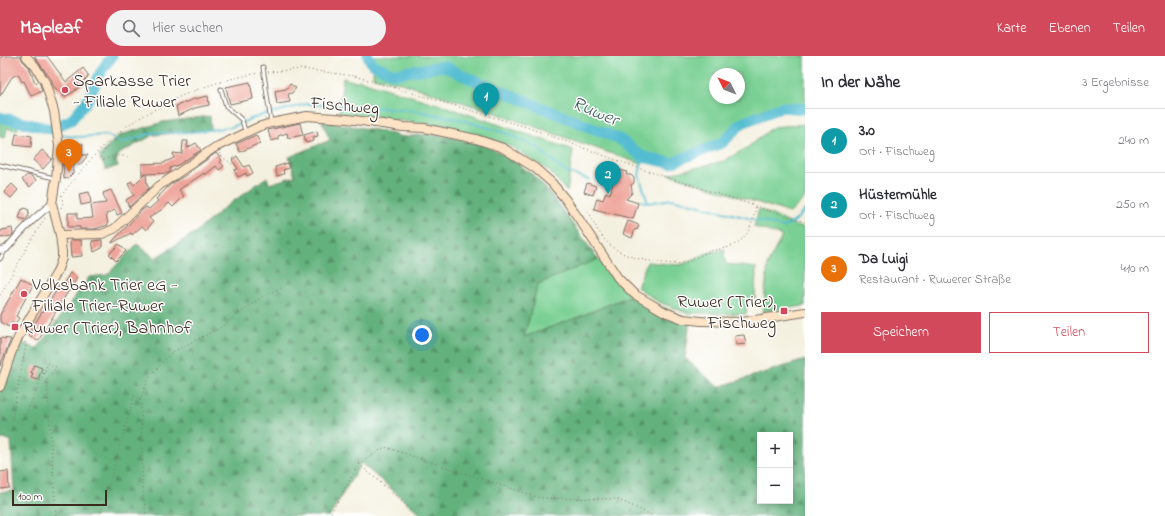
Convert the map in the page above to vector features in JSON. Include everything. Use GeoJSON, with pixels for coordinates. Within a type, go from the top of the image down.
{"type":"FeatureCollection","features":[{"type":"Feature","properties":{"kind":"main road"},"geometry":{"type":"LineString","coordinates":[[0,387],[12,351],[19,336],[57,272],[62,258],[60,235],[52,204],[59,146],[54,111],[51,97],[45,82],[35,66],[26,56]]}},
{"type":"Feature","properties":{"kind":"main road","name":"Fischweg"},"geometry":{"type":"LineString","coordinates":[[60,235],[102,234],[114,229],[159,186],[214,148],[245,129],[270,119],[307,116],[348,119],[403,127],[424,128],[476,139],[502,148],[535,168],[552,183],[575,212],[618,278],[634,294],[665,312],[684,319],[742,322],[805,312]]}},
{"type":"Feature","properties":{"kind":"street"},"geometry":{"type":"LineString","coordinates":[[3,249],[52,204]]}},
{"type":"Feature","properties":{"kind":"lane"},"geometry":{"type":"LineString","coordinates":[[263,67],[270,119]]}},
{"type":"Feature","properties":{"kind":"lane"},"geometry":{"type":"LineString","coordinates":[[221,89],[226,106],[242,120],[245,129]]}},
{"type":"Feature","properties":{"kind":"lane"},"geometry":{"type":"LineString","coordinates":[[0,165],[56,178]]}},
{"type":"Feature","properties":{"kind":"lane"},"geometry":{"type":"LineString","coordinates":[[0,259],[3,249]]}},
{"type":"Feature","properties":{"kind":"path"},"geometry":{"type":"LineString","coordinates":[[61,196],[92,158],[116,134],[155,109],[188,93],[229,79],[263,72],[302,69],[366,79],[526,127],[641,169],[805,222]]}},
{"type":"Feature","properties":{"kind":"path"},"geometry":{"type":"LineString","coordinates":[[108,142],[108,145],[101,157],[103,160],[116,155],[130,157]]}},
{"type":"Feature","properties":{"kind":"path"},"geometry":{"type":"LineString","coordinates":[[214,148],[221,156],[233,165]]}},
{"type":"Feature","properties":{"kind":"path"},"geometry":{"type":"LineString","coordinates":[[589,211],[597,230],[618,251],[634,258],[679,264],[688,262],[704,253],[735,244],[747,234],[753,222],[756,206]]}},
{"type":"Feature","properties":{"kind":"path"},"geometry":{"type":"LineString","coordinates":[[0,296],[45,218]]}},
{"type":"Feature","properties":{"kind":"path"},"geometry":{"type":"LineString","coordinates":[[146,516],[143,491],[142,415],[140,400],[148,380],[172,352],[220,328],[263,296],[281,288]]}},
{"type":"Feature","properties":{"kind":"path"},"geometry":{"type":"LineString","coordinates":[[19,336],[26,344],[12,419],[22,424],[48,363],[56,367],[47,380],[56,516]]}},
{"type":"Feature","properties":{"kind":"path"},"geometry":{"type":"LineString","coordinates":[[100,516],[133,398],[134,396],[140,400]]}},
{"type":"Feature","properties":{"kind":"path"},"geometry":{"type":"LineString","coordinates":[[329,516],[359,464],[385,447],[540,498],[617,499],[654,516]]}},
{"type":"Feature","properties":{"kind":"path"},"geometry":{"type":"LineString","coordinates":[[359,464],[420,516]]}},
{"type":"Feature","properties":{"kind":"green space"},"geometry":{"type":"Polygon","coordinates":[[[374,56],[805,56],[805,109],[782,107],[742,123],[722,143],[671,163],[643,157],[641,164],[493,112],[401,83],[373,77],[374,56]]]}},
{"type":"Feature","properties":{"kind":"green space"},"geometry":{"type":"Polygon","coordinates":[[[343,78],[356,82],[358,80],[447,107],[573,150],[567,192],[549,171],[514,148],[488,138],[449,128],[421,123],[339,114],[343,78]]]}},
{"type":"Feature","properties":{"kind":"green space"},"geometry":{"type":"Polygon","coordinates":[[[0,113],[20,118],[17,130],[7,128],[5,138],[0,137],[0,113]]]}},
{"type":"Feature","properties":{"kind":"green space"},"geometry":{"type":"Polygon","coordinates":[[[210,116],[211,130],[153,135],[119,154],[116,162],[118,166],[106,170],[99,156],[118,136],[163,122],[210,116]]]}},
{"type":"Feature","properties":{"kind":"green space"},"geometry":{"type":"Polygon","coordinates":[[[322,121],[381,131],[403,137],[427,134],[451,137],[486,146],[513,160],[533,175],[550,193],[598,259],[538,284],[524,337],[576,318],[634,294],[690,320],[685,358],[718,387],[805,360],[805,516],[423,516],[361,463],[330,516],[0,516],[0,492],[14,491],[11,440],[0,439],[0,388],[18,341],[37,349],[89,277],[107,275],[137,244],[155,258],[196,232],[224,208],[267,177],[269,184],[295,176],[289,157],[330,140],[322,121]]]}},
{"type":"Feature","properties":{"kind":"green space"},"geometry":{"type":"Polygon","coordinates":[[[805,124],[805,198],[790,213],[669,174],[724,161],[748,147],[773,127],[805,124]]]}},
{"type":"Feature","properties":{"kind":"green space"},"geometry":{"type":"Polygon","coordinates":[[[759,209],[796,226],[805,228],[805,306],[763,311],[768,263],[782,236],[754,227],[759,209]]]}},
{"type":"Feature","properties":{"kind":"green space"},"geometry":{"type":"Polygon","coordinates":[[[725,249],[724,255],[726,264],[756,268],[755,298],[747,301],[746,314],[686,313],[657,301],[637,287],[647,262],[679,265],[707,253],[725,249]]]}},
{"type":"Feature","properties":{"kind":"green space"},"geometry":{"type":"Polygon","coordinates":[[[598,259],[620,286],[634,294],[576,318],[524,337],[538,284],[598,259]]]}},
{"type":"Feature","properties":{"kind":"building"},"geometry":{"type":"Polygon","coordinates":[[[2,56],[21,56],[22,60],[29,67],[35,83],[38,82],[40,84],[42,91],[31,96],[24,81],[22,82],[18,74],[12,77],[0,96],[0,58],[2,56]]]}},
{"type":"Feature","properties":{"kind":"building"},"geometry":{"type":"Polygon","coordinates":[[[34,56],[47,56],[66,82],[83,68],[89,76],[82,82],[84,84],[64,97],[52,84],[52,81],[34,56]]]}},
{"type":"Feature","properties":{"kind":"building"},"geometry":{"type":"Polygon","coordinates":[[[250,82],[253,99],[230,104],[226,87],[250,82]]]}},
{"type":"Feature","properties":{"kind":"building"},"geometry":{"type":"Polygon","coordinates":[[[290,84],[296,88],[292,93],[288,94],[290,102],[277,104],[275,91],[286,89],[290,84]]]}},
{"type":"Feature","properties":{"kind":"building"},"geometry":{"type":"Polygon","coordinates":[[[208,96],[209,105],[195,108],[178,116],[176,106],[194,99],[208,96]]]}},
{"type":"Feature","properties":{"kind":"building"},"geometry":{"type":"Polygon","coordinates":[[[300,123],[303,135],[288,138],[287,133],[278,136],[278,139],[271,141],[268,130],[300,123]]]}},
{"type":"Feature","properties":{"kind":"building"},"geometry":{"type":"Polygon","coordinates":[[[317,131],[318,136],[313,137],[314,141],[306,143],[304,135],[317,131]]]}},
{"type":"Feature","properties":{"kind":"building"},"geometry":{"type":"Polygon","coordinates":[[[16,134],[32,136],[31,147],[14,145],[16,134]]]}},
{"type":"Feature","properties":{"kind":"building"},"geometry":{"type":"Polygon","coordinates":[[[256,135],[260,143],[240,152],[236,144],[256,135]]]}},
{"type":"Feature","properties":{"kind":"building"},"geometry":{"type":"Polygon","coordinates":[[[65,141],[74,141],[73,144],[83,144],[82,155],[88,155],[80,165],[73,164],[73,173],[68,178],[64,179],[63,162],[65,141]]]}},
{"type":"Feature","properties":{"kind":"building"},"geometry":{"type":"Polygon","coordinates":[[[183,141],[188,141],[187,148],[196,143],[201,150],[178,165],[170,168],[169,173],[146,174],[147,185],[149,188],[129,207],[126,200],[134,195],[128,184],[131,181],[134,185],[145,174],[142,175],[142,164],[165,163],[174,158],[173,153],[182,154],[183,141]]]}},
{"type":"Feature","properties":{"kind":"building"},"geometry":{"type":"Polygon","coordinates":[[[42,150],[52,159],[43,169],[33,160],[42,150]]]}},
{"type":"Feature","properties":{"kind":"building"},"geometry":{"type":"Polygon","coordinates":[[[216,153],[222,160],[220,162],[224,166],[219,170],[216,166],[205,175],[204,173],[180,189],[179,190],[184,196],[173,207],[169,203],[149,218],[153,222],[146,230],[142,226],[132,235],[131,233],[112,243],[142,210],[146,207],[149,209],[158,201],[156,199],[171,184],[216,153]]]}},
{"type":"Feature","properties":{"kind":"building"},"geometry":{"type":"Polygon","coordinates":[[[237,156],[244,167],[249,165],[253,173],[247,176],[246,173],[238,177],[234,170],[238,169],[232,160],[237,156]]]}},
{"type":"Feature","properties":{"kind":"building"},"geometry":{"type":"Polygon","coordinates":[[[288,163],[289,168],[283,170],[284,174],[277,176],[275,167],[288,163]]]}},
{"type":"Feature","properties":{"kind":"building"},"geometry":{"type":"Polygon","coordinates":[[[617,169],[627,172],[626,175],[631,175],[634,178],[634,183],[631,185],[632,193],[626,199],[638,203],[633,219],[594,209],[597,198],[603,200],[606,192],[610,194],[617,169]]]}},
{"type":"Feature","properties":{"kind":"building"},"geometry":{"type":"Polygon","coordinates":[[[27,175],[36,180],[30,187],[22,180],[27,175]]]}},
{"type":"Feature","properties":{"kind":"building"},"geometry":{"type":"Polygon","coordinates":[[[587,183],[596,186],[593,195],[584,192],[587,183]]]}},
{"type":"Feature","properties":{"kind":"building"},"geometry":{"type":"Polygon","coordinates":[[[12,184],[18,190],[11,198],[4,192],[12,184]]]}},
{"type":"Feature","properties":{"kind":"building"},"geometry":{"type":"Polygon","coordinates":[[[111,190],[122,213],[117,215],[115,210],[106,214],[108,225],[95,229],[68,227],[68,213],[77,213],[77,219],[93,218],[91,205],[106,203],[103,193],[111,190]]]}},
{"type":"Feature","properties":{"kind":"building"},"geometry":{"type":"Polygon","coordinates":[[[89,192],[91,203],[81,205],[79,194],[89,192]]]}},
{"type":"Feature","properties":{"kind":"building"},"geometry":{"type":"Polygon","coordinates":[[[24,208],[29,210],[28,212],[30,213],[26,220],[19,218],[22,209],[23,210],[24,208]]]}},
{"type":"Feature","properties":{"kind":"building"},"geometry":{"type":"Polygon","coordinates":[[[628,221],[639,225],[637,230],[635,229],[632,238],[623,234],[628,221]]]}},
{"type":"Feature","properties":{"kind":"building"},"geometry":{"type":"Polygon","coordinates":[[[12,228],[13,234],[11,236],[0,238],[0,231],[12,228]]]}},
{"type":"Feature","properties":{"kind":"building"},"geometry":{"type":"Polygon","coordinates":[[[71,240],[81,240],[82,256],[71,257],[71,240]]]}},
{"type":"Feature","properties":{"kind":"building"},"geometry":{"type":"Polygon","coordinates":[[[102,240],[102,248],[94,252],[92,241],[102,240]]]}},
{"type":"Feature","properties":{"kind":"building"},"geometry":{"type":"Polygon","coordinates":[[[119,244],[126,251],[116,261],[109,254],[119,244]]]}},
{"type":"Feature","properties":{"kind":"building"},"geometry":{"type":"Polygon","coordinates":[[[70,273],[77,278],[73,285],[75,286],[71,291],[69,290],[38,341],[30,337],[29,333],[42,312],[43,313],[60,284],[62,286],[70,273]]]}},
{"type":"Feature","properties":{"kind":"building"},"geometry":{"type":"Polygon","coordinates":[[[21,278],[33,285],[16,316],[19,318],[15,324],[12,322],[9,327],[0,322],[0,315],[21,278]]]}},
{"type":"Feature","properties":{"kind":"building"},"geometry":{"type":"Polygon","coordinates":[[[744,335],[746,344],[736,345],[735,336],[744,335]]]}},
{"type":"Feature","properties":{"kind":"building"},"geometry":{"type":"Polygon","coordinates":[[[0,338],[11,339],[0,366],[0,338]]]}},
{"type":"Feature","properties":{"kind":"building"},"geometry":{"type":"Polygon","coordinates":[[[34,365],[42,368],[38,380],[31,378],[34,365]]]}},
{"type":"Feature","properties":{"kind":"building"},"geometry":{"type":"Polygon","coordinates":[[[8,471],[9,488],[0,489],[0,472],[8,471]]]}},
{"type":"Feature","properties":{"kind":"waterway","name":"Ruwer"},"geometry":{"type":"LineString","coordinates":[[0,117],[50,129],[71,120],[87,101],[102,70],[112,56]]}},
{"type":"Feature","properties":{"kind":"waterway","name":"Ruwer"},"geometry":{"type":"LineString","coordinates":[[368,56],[372,64],[394,74],[444,66],[464,76],[619,139],[643,157],[671,163],[722,143],[742,123],[782,107],[805,109]]}},
{"type":"Feature","properties":{"kind":"waterway"},"geometry":{"type":"LineString","coordinates":[[59,135],[79,137],[107,135],[121,143],[152,133],[193,132],[232,127],[263,115],[307,104],[406,109],[458,119],[506,133],[538,148],[564,171],[590,180]]}},
{"type":"Feature","properties":{"kind":"waterway"},"geometry":{"type":"LineString","coordinates":[[643,157],[639,175],[648,203]]}},
{"type":"Feature","properties":{"kind":"waterway"},"geometry":{"type":"LineString","coordinates":[[639,200],[648,203],[672,199],[784,227],[795,221],[805,210]]}},
{"type":"Feature","properties":{"kind":"place","name":"Sparkasse Trier - Filiale Ruwer"},"geometry":{"type":"Point","coordinates":[65,90]}},
{"type":"Feature","properties":{"kind":"place","name":"3.0"},"geometry":{"type":"Point","coordinates":[486,116]}},
{"type":"Feature","properties":{"kind":"place","name":"Da Luigi"},"geometry":{"type":"Point","coordinates":[69,172]}},
{"type":"Feature","properties":{"kind":"place","name":"Hüstermühle"},"geometry":{"type":"Point","coordinates":[608,194]}},
{"type":"Feature","properties":{"kind":"place","name":"Volksbank Trier eG - Filiale Trier-Ruwer"},"geometry":{"type":"Point","coordinates":[24,294]}},
{"type":"Feature","properties":{"kind":"place","name":"Ruwer (Trier), Fischweg"},"geometry":{"type":"Point","coordinates":[784,311]}},
{"type":"Feature","properties":{"kind":"place","name":"Ruwer (Trier), Bahnhof"},"geometry":{"type":"Point","coordinates":[15,327]}}]}
